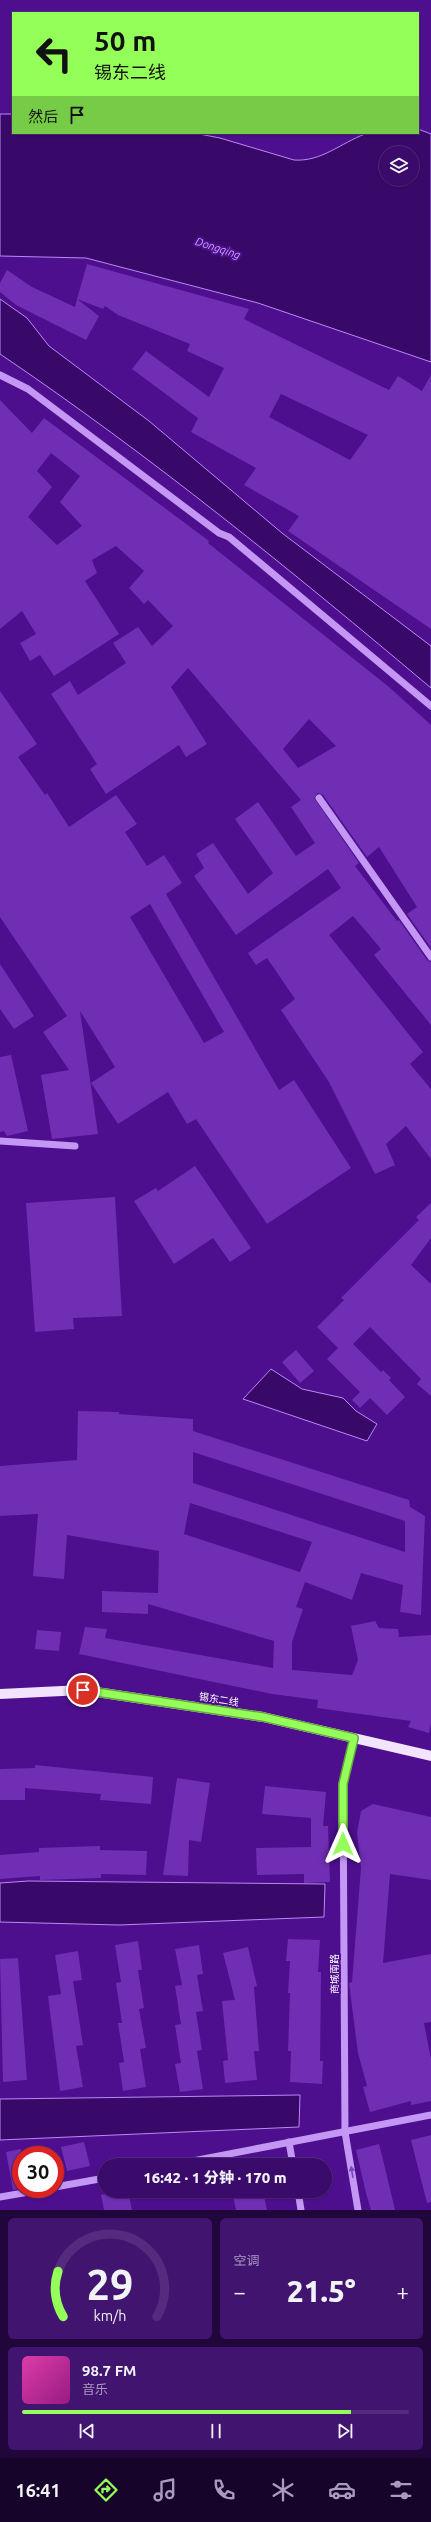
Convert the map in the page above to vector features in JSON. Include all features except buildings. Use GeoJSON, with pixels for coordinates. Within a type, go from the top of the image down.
{"type":"FeatureCollection","features":[{"type":"Feature","properties":{"kind":"main road","name":"锡东二线"},"geometry":{"type":"LineString","coordinates":[[0,1694],[83,1690],[263,1717],[431,1756]]}},
{"type":"Feature","properties":{"kind":"street"},"geometry":{"type":"LineString","coordinates":[[0,375],[28,388],[219,533],[229,537],[431,706]]}},
{"type":"Feature","properties":{"kind":"street"},"geometry":{"type":"LineString","coordinates":[[319,798],[431,957]]}},
{"type":"Feature","properties":{"kind":"street"},"geometry":{"type":"LineString","coordinates":[[0,1141],[75,1146]]}},
{"type":"Feature","properties":{"kind":"street","name":"商城南路"},"geometry":{"type":"LineString","coordinates":[[354,1738],[343,1784],[345,2132],[358,2210]]}},
{"type":"Feature","properties":{"kind":"street"},"geometry":{"type":"LineString","coordinates":[[208,2158],[431,2115]]}},
{"type":"Feature","properties":{"kind":"street"},"geometry":{"type":"LineString","coordinates":[[289,2142],[292,2158]]}},
{"type":"Feature","properties":{"kind":"street"},"geometry":{"type":"LineString","coordinates":[[64,2185],[98,2179]]}},
{"type":"Feature","properties":{"kind":"street"},"geometry":{"type":"LineString","coordinates":[[0,2197],[12,2195]]}},
{"type":"Feature","properties":{"kind":"street"},"geometry":{"type":"LineString","coordinates":[[299,2198],[301,2210]]}},
{"type":"Feature","properties":{"kind":"water","name":"Dongqing"},"geometry":{"type":"Polygon","coordinates":[[[0,114],[12,114],[12,134],[199,134],[220,138],[294,160],[304,160],[322,155],[365,134],[419,134],[419,129],[431,134],[431,362],[258,303],[86,258],[0,256],[0,114]]]}},
{"type":"Feature","properties":{"kind":"water"},"geometry":{"type":"Polygon","coordinates":[[[0,299],[27,318],[49,346],[149,421],[282,533],[431,646],[431,688],[220,515],[112,433],[0,354],[0,299]]]}},
{"type":"Feature","properties":{"kind":"water"},"geometry":{"type":"Polygon","coordinates":[[[271,1369],[302,1389],[343,1398],[356,1411],[377,1424],[367,1441],[243,1399],[271,1369]]]}},
{"type":"Feature","properties":{"kind":"water"},"geometry":{"type":"Polygon","coordinates":[[[28,1881],[325,1884],[324,1917],[119,1925],[0,1922],[0,1883],[28,1881]]]}},
{"type":"Feature","properties":{"kind":"water"},"geometry":{"type":"Polygon","coordinates":[[[300,2095],[299,2127],[0,2140],[0,2099],[300,2095]]]}},
{"type":"Feature","properties":{"kind":"route"},"geometry":{"type":"LineString","coordinates":[[83,1690],[263,1717],[354,1738],[343,1784],[343,1844]]}}]}
